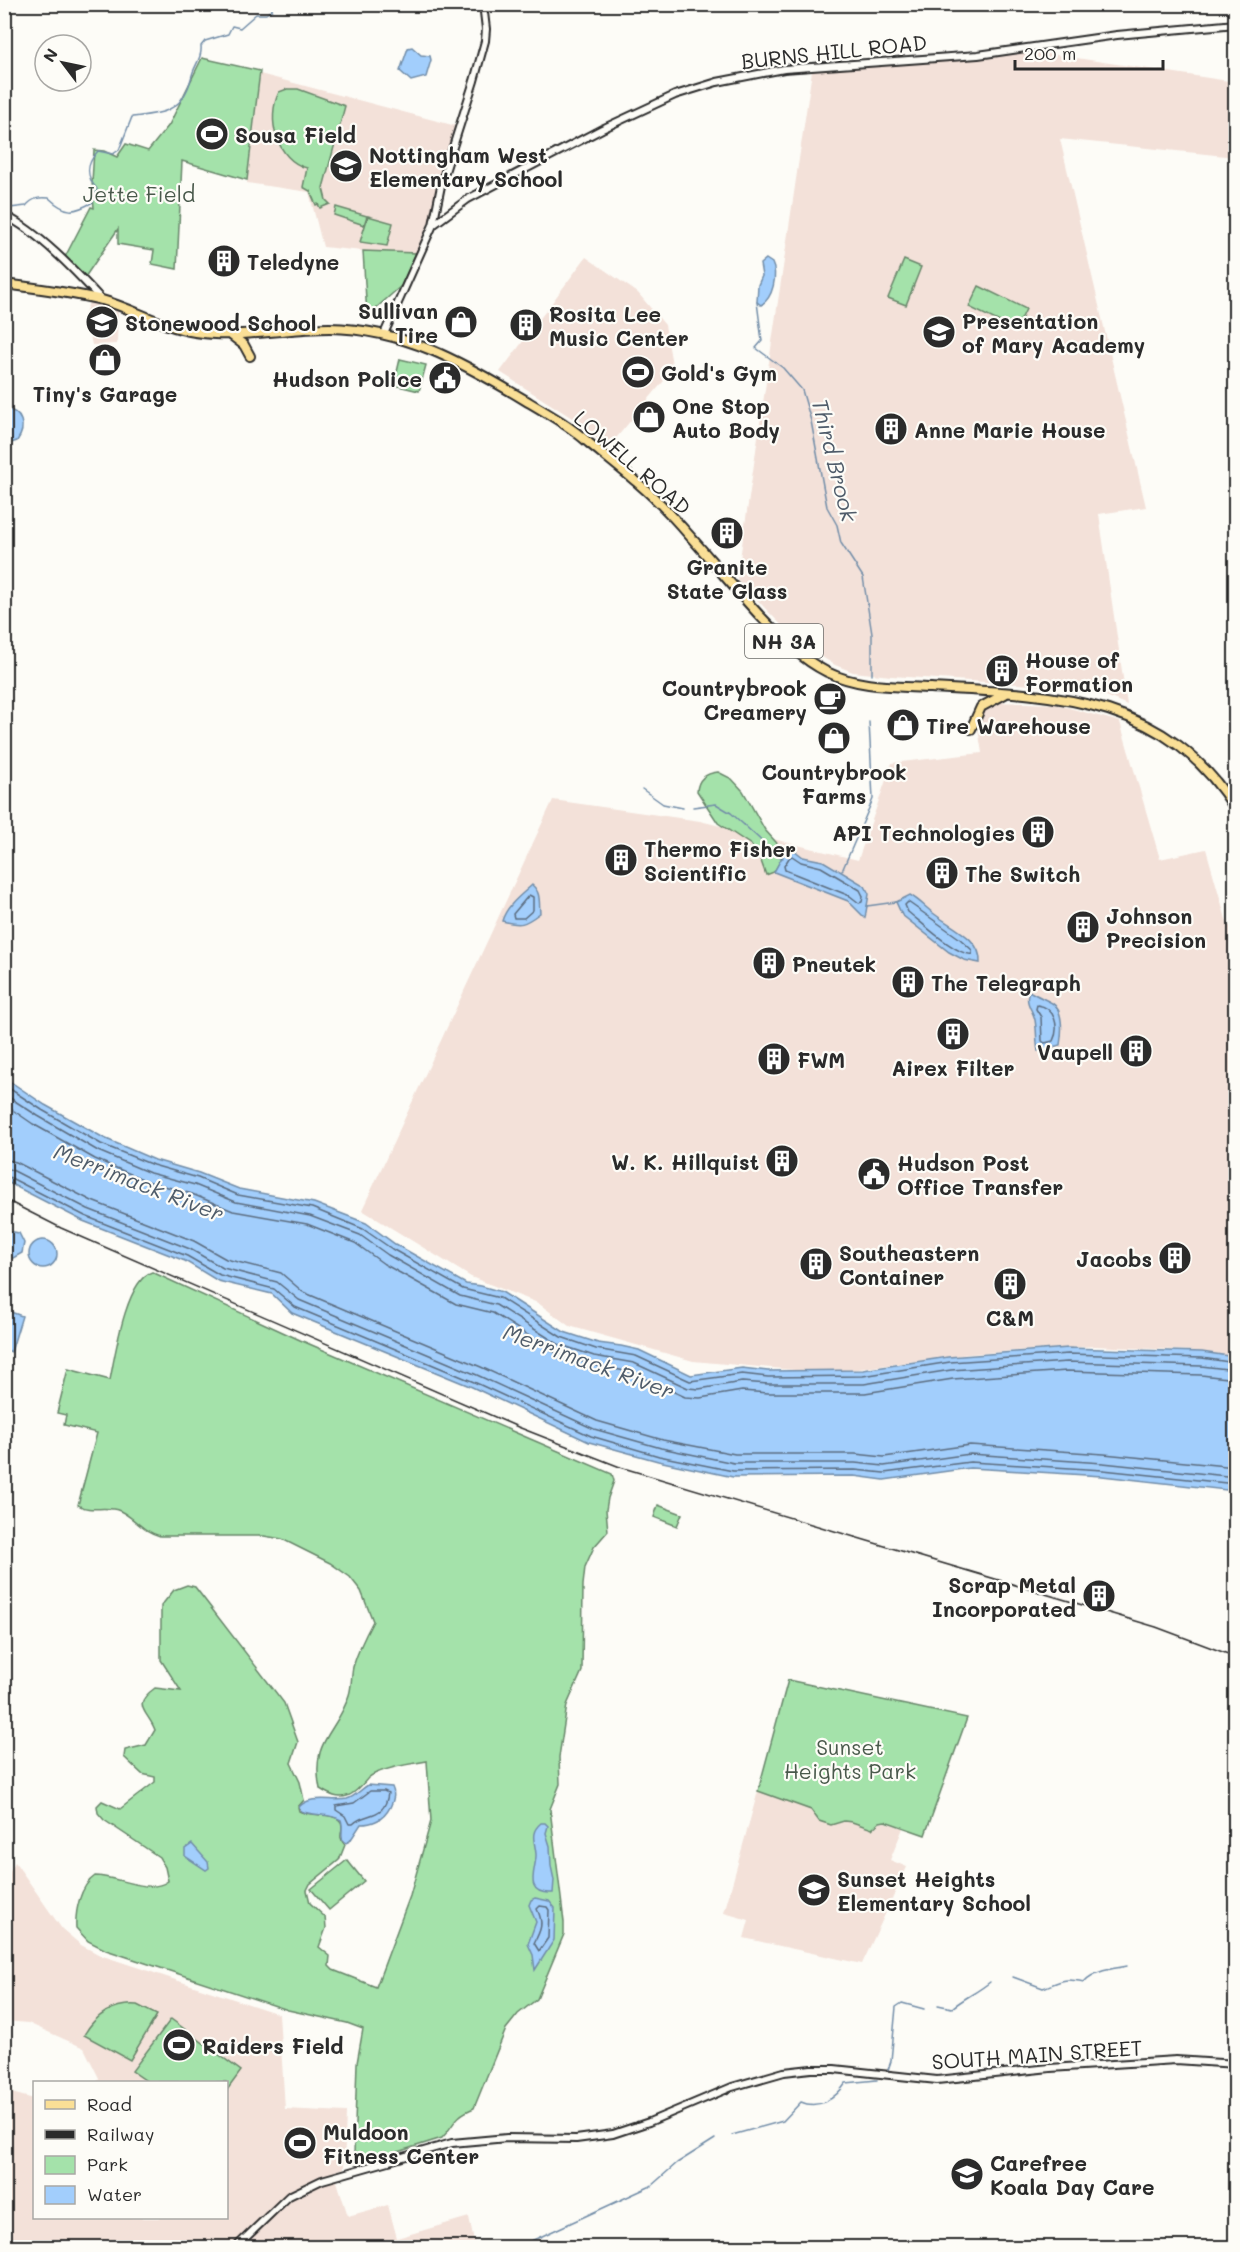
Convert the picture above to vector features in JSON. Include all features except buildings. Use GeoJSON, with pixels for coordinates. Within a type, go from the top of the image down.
{"type":"FeatureCollection","features":[{"type":"Feature","properties":{"kind":"main road","name":"LOWELL ROAD"},"geometry":{"type":"LineString","coordinates":[[4,284],[102,300],[193,332],[230,334],[329,328],[384,334],[422,345],[464,364],[581,436],[662,505],[737,592],[785,641],[815,666],[843,679],[874,685],[1048,696],[1086,702],[1115,711],[1173,740],[1209,771],[1236,810]]}},
{"type":"Feature","properties":{"kind":"main road"},"geometry":{"type":"LineString","coordinates":[[230,334],[244,345],[250,356]]}},
{"type":"Feature","properties":{"kind":"main road"},"geometry":{"type":"LineString","coordinates":[[971,729],[981,707],[990,700],[1007,693]]}},
{"type":"Feature","properties":{"kind":"street"},"geometry":{"type":"LineString","coordinates":[[384,334],[433,225],[442,181],[484,42],[486,29],[483,4]]}},
{"type":"Feature","properties":{"kind":"street","name":"BURNS HILL ROAD"},"geometry":{"type":"LineString","coordinates":[[433,225],[468,200],[602,129],[668,98],[717,82],[784,69],[978,55],[1117,35],[1236,24]]}},
{"type":"Feature","properties":{"kind":"street"},"geometry":{"type":"LineString","coordinates":[[4,215],[21,224],[45,244],[102,300]]}},
{"type":"Feature","properties":{"kind":"street","name":"SOUTH MAIN STREET"},"geometry":{"type":"LineString","coordinates":[[235,2247],[289,2196],[322,2180],[452,2143],[507,2138],[576,2139],[613,2134],[649,2122],[732,2087],[784,2072],[834,2069],[937,2080],[1050,2068],[1176,2060],[1236,2064]]}},
{"type":"Feature","properties":{"kind":"shaded area","name":"Presentation of Mary Academy"},"geometry":{"type":"Polygon","coordinates":[[[1037,52],[1235,82],[1235,157],[1060,139],[1146,507],[1099,514],[1127,705],[1106,696],[1065,687],[853,672],[835,665],[804,646],[737,579],[812,71],[1037,52]]]}},
{"type":"Feature","properties":{"kind":"shaded area","name":"Nottingham West Elementary School"},"geometry":{"type":"Polygon","coordinates":[[[260,74],[456,126],[438,183],[430,219],[416,253],[323,247],[309,192],[247,183],[260,74]]]}},
{"type":"Feature","properties":{"kind":"shaded area"},"geometry":{"type":"Polygon","coordinates":[[[586,257],[638,293],[665,325],[673,370],[607,449],[580,423],[500,372],[586,257]]]}},
{"type":"Feature","properties":{"kind":"shaded area","name":"Stonewood School"},"geometry":{"type":"Polygon","coordinates":[[[89,302],[118,311],[117,344],[92,345],[85,313],[89,302]]]}},
{"type":"Feature","properties":{"kind":"shaded area"},"geometry":{"type":"Polygon","coordinates":[[[996,702],[1055,704],[1120,722],[1160,859],[1206,849],[1228,926],[1235,927],[1235,1361],[1194,1351],[1095,1346],[969,1354],[828,1373],[693,1361],[569,1326],[538,1303],[471,1277],[362,1210],[553,800],[700,821],[858,860],[892,763],[982,753],[977,723],[981,710],[996,702]]]}},
{"type":"Feature","properties":{"kind":"shaded area","name":"Sunset Heights Elementary School"},"geometry":{"type":"Polygon","coordinates":[[[758,1791],[811,1810],[818,1821],[831,1825],[852,1822],[871,1829],[885,1822],[903,1828],[890,1860],[907,1867],[862,1964],[744,1938],[749,1920],[724,1913],[758,1791]]]}},
{"type":"Feature","properties":{"kind":"shaded area"},"geometry":{"type":"Polygon","coordinates":[[[15,1862],[62,1929],[81,1945],[100,1955],[279,2014],[285,2109],[346,2112],[344,2168],[334,2172],[348,2216],[388,2205],[397,2238],[469,2217],[475,2247],[5,2247],[4,2091],[33,2099],[33,2219],[228,2219],[228,2081],[98,2081],[99,2078],[84,2048],[28,2023],[5,2021],[5,1882],[15,1862]]]}},
{"type":"Feature","properties":{"kind":"shaded area","name":"Carefree Koala Day Care"},"geometry":{"type":"Polygon","coordinates":[[[959,2161],[983,2171],[976,2188],[950,2178],[959,2161]]]}},
{"type":"Feature","properties":{"kind":"green space","name":"Jette Field"},"geometry":{"type":"Polygon","coordinates":[[[202,58],[260,71],[247,180],[182,161],[177,269],[152,264],[154,250],[118,244],[118,229],[85,277],[65,257],[91,207],[94,208],[92,182],[94,150],[104,151],[117,157],[126,144],[148,151],[169,125],[202,58]]]}},
{"type":"Feature","properties":{"kind":"green space"},"geometry":{"type":"Polygon","coordinates":[[[298,89],[345,106],[323,188],[326,200],[330,204],[320,208],[318,204],[316,205],[310,191],[303,187],[307,168],[296,164],[288,156],[276,137],[275,102],[279,92],[298,89]]]}},
{"type":"Feature","properties":{"kind":"green space"},"geometry":{"type":"Polygon","coordinates":[[[336,207],[367,216],[364,225],[334,215],[336,207]]]}},
{"type":"Feature","properties":{"kind":"green space"},"geometry":{"type":"Polygon","coordinates":[[[368,216],[393,223],[387,246],[360,242],[368,216]]]}},
{"type":"Feature","properties":{"kind":"green space"},"geometry":{"type":"Polygon","coordinates":[[[363,251],[416,253],[401,286],[367,316],[363,251]]]}},
{"type":"Feature","properties":{"kind":"green space"},"geometry":{"type":"Polygon","coordinates":[[[904,260],[921,267],[906,305],[888,298],[904,260]]]}},
{"type":"Feature","properties":{"kind":"green space"},"geometry":{"type":"Polygon","coordinates":[[[979,286],[1026,309],[1016,330],[969,307],[979,286]]]}},
{"type":"Feature","properties":{"kind":"green space"},"geometry":{"type":"Polygon","coordinates":[[[400,359],[426,365],[419,391],[394,385],[400,359]]]}},
{"type":"Feature","properties":{"kind":"green space"},"geometry":{"type":"Polygon","coordinates":[[[718,772],[732,779],[743,791],[765,830],[785,852],[774,872],[766,875],[751,845],[718,823],[697,791],[704,777],[718,772]]]}},
{"type":"Feature","properties":{"kind":"green space"},"geometry":{"type":"Polygon","coordinates":[[[152,1272],[300,1340],[612,1474],[614,1481],[606,1510],[608,1531],[594,1547],[585,1567],[582,1671],[567,1705],[559,1757],[560,1784],[550,1809],[564,1934],[537,1999],[518,2014],[506,2029],[474,2108],[458,2118],[442,2138],[359,2164],[354,2161],[354,2155],[357,2063],[363,2029],[347,2023],[288,2010],[106,1950],[88,1941],[76,1928],[79,1899],[90,1880],[95,1876],[142,1886],[160,1885],[168,1881],[165,1867],[159,1857],[104,1820],[98,1813],[97,1806],[102,1801],[120,1809],[155,1782],[155,1777],[142,1774],[124,1757],[125,1750],[146,1745],[155,1730],[143,1709],[143,1699],[155,1688],[181,1691],[161,1660],[161,1606],[174,1590],[187,1585],[195,1587],[284,1703],[298,1742],[291,1763],[300,1782],[304,1800],[298,1807],[299,1811],[333,1817],[341,1822],[341,1838],[345,1845],[339,1860],[310,1884],[307,1890],[310,1903],[325,1917],[326,1928],[319,1947],[330,1956],[329,1966],[333,1970],[376,1987],[410,1896],[431,1821],[427,1761],[396,1767],[373,1775],[347,1796],[336,1796],[320,1789],[318,1772],[322,1748],[344,1708],[350,1692],[355,1661],[373,1621],[361,1591],[350,1577],[330,1563],[282,1539],[264,1536],[160,1536],[115,1509],[88,1508],[78,1505],[97,1433],[64,1425],[66,1415],[57,1413],[68,1369],[110,1380],[129,1303],[143,1278],[152,1272]]]}},
{"type":"Feature","properties":{"kind":"green space"},"geometry":{"type":"Polygon","coordinates":[[[658,1505],[682,1514],[677,1526],[654,1517],[658,1505]]]}},
{"type":"Feature","properties":{"kind":"green space","name":"Sunset Heights Park"},"geometry":{"type":"Polygon","coordinates":[[[788,1680],[967,1718],[925,1835],[885,1821],[872,1829],[844,1821],[831,1825],[819,1821],[811,1810],[758,1791],[788,1680]]]}},
{"type":"Feature","properties":{"kind":"green space"},"geometry":{"type":"Polygon","coordinates":[[[347,1860],[364,1881],[329,1910],[311,1889],[347,1860]]]}},
{"type":"Feature","properties":{"kind":"green space"},"geometry":{"type":"Polygon","coordinates":[[[137,2005],[157,2015],[130,2060],[84,2035],[100,2016],[113,2008],[137,2005]]]}},
{"type":"Feature","properties":{"kind":"green space","name":"Raiders Field"},"geometry":{"type":"Polygon","coordinates":[[[171,2019],[241,2071],[228,2089],[228,2081],[147,2081],[132,2071],[171,2019]]]}},
{"type":"Feature","properties":{"kind":"water"},"geometry":{"type":"Polygon","coordinates":[[[412,47],[421,55],[430,56],[431,60],[426,77],[411,81],[400,71],[408,48],[412,47]]]}},
{"type":"Feature","properties":{"kind":"water"},"geometry":{"type":"Polygon","coordinates":[[[766,259],[772,263],[774,268],[774,280],[769,297],[761,305],[757,302],[758,285],[762,276],[760,264],[766,259]]]}},
{"type":"Feature","properties":{"kind":"water"},"geometry":{"type":"Polygon","coordinates":[[[5,409],[19,416],[22,430],[17,441],[5,445],[5,409]]]}},
{"type":"Feature","properties":{"kind":"water"},"geometry":{"type":"Polygon","coordinates":[[[794,850],[803,857],[823,861],[865,886],[869,894],[865,918],[848,901],[774,872],[785,852],[794,850]]]}},
{"type":"Feature","properties":{"kind":"water"},"geometry":{"type":"Polygon","coordinates":[[[532,885],[538,894],[540,913],[522,923],[502,921],[510,906],[532,885]]]}},
{"type":"Feature","properties":{"kind":"water"},"geometry":{"type":"Polygon","coordinates":[[[910,895],[963,933],[976,946],[980,963],[964,960],[949,952],[902,915],[896,902],[910,895]]]}},
{"type":"Feature","properties":{"kind":"water"},"geometry":{"type":"Polygon","coordinates":[[[1029,991],[1052,1003],[1059,1011],[1062,1028],[1060,1045],[1038,1051],[1035,1020],[1029,1006],[1029,991]]]}},
{"type":"Feature","properties":{"kind":"water","name":"Merrimack River"},"geometry":{"type":"Polygon","coordinates":[[[5,1078],[45,1105],[104,1138],[155,1160],[199,1173],[239,1189],[314,1203],[366,1223],[395,1244],[466,1284],[502,1292],[564,1332],[598,1343],[639,1350],[691,1375],[742,1368],[768,1371],[863,1370],[948,1357],[1068,1348],[1202,1352],[1235,1357],[1235,1491],[1102,1476],[970,1468],[884,1480],[854,1476],[733,1477],[658,1461],[589,1442],[472,1387],[292,1313],[272,1294],[218,1281],[185,1261],[83,1221],[5,1181],[5,1078]]]}},
{"type":"Feature","properties":{"kind":"water"},"geometry":{"type":"Polygon","coordinates":[[[5,1232],[19,1233],[24,1243],[22,1253],[13,1258],[5,1257],[5,1232]]]}},
{"type":"Feature","properties":{"kind":"water"},"geometry":{"type":"Polygon","coordinates":[[[43,1240],[53,1244],[57,1254],[53,1264],[43,1268],[33,1264],[29,1254],[33,1244],[43,1240]]]}},
{"type":"Feature","properties":{"kind":"water"},"geometry":{"type":"Polygon","coordinates":[[[5,1310],[22,1316],[11,1352],[5,1349],[5,1310]]]}},
{"type":"Feature","properties":{"kind":"water"},"geometry":{"type":"Polygon","coordinates":[[[368,1785],[392,1787],[394,1796],[392,1802],[384,1816],[374,1822],[361,1824],[350,1841],[346,1843],[342,1838],[341,1820],[331,1816],[306,1813],[299,1807],[309,1801],[347,1799],[368,1785]]]}},
{"type":"Feature","properties":{"kind":"water"},"geometry":{"type":"Polygon","coordinates":[[[541,1823],[548,1826],[546,1833],[554,1880],[553,1893],[537,1890],[533,1880],[536,1854],[534,1834],[541,1823]]]}},
{"type":"Feature","properties":{"kind":"water"},"geometry":{"type":"Polygon","coordinates":[[[192,1844],[208,1862],[209,1868],[206,1870],[185,1856],[185,1849],[192,1844]]]}},
{"type":"Feature","properties":{"kind":"water"},"geometry":{"type":"Polygon","coordinates":[[[535,1898],[549,1901],[555,1908],[554,1940],[535,1970],[533,1955],[528,1944],[536,1922],[529,1905],[535,1898]]]}},
{"type":"Feature","properties":{"kind":"waterway"},"geometry":{"type":"LineString","coordinates":[[10,208],[26,206],[42,198],[49,198],[60,207],[70,210],[93,202],[97,189],[90,179],[88,170],[98,151],[113,154],[119,150],[132,117],[164,111],[177,104],[188,88],[200,56],[201,46],[205,41],[228,34],[232,26],[240,28],[256,14],[266,14],[272,10],[272,4]]}},
{"type":"Feature","properties":{"kind":"waterway","name":"Third Brook"},"geometry":{"type":"LineString","coordinates":[[757,302],[762,341],[756,348],[783,368],[802,390],[811,421],[827,507],[837,525],[841,543],[863,577],[872,634],[872,675]]}},
{"type":"Feature","properties":{"kind":"waterway","name":"Third Brook"},"geometry":{"type":"LineString","coordinates":[[842,871],[873,799],[869,722]]}},
{"type":"Feature","properties":{"kind":"waterway","name":"Third Brook"},"geometry":{"type":"LineString","coordinates":[[642,789],[663,804],[683,808]]}},
{"type":"Feature","properties":{"kind":"waterway","name":"Third Brook"},"geometry":{"type":"LineString","coordinates":[[693,807],[716,804],[731,813],[783,858]]}},
{"type":"Feature","properties":{"kind":"waterway","name":"Third Brook"},"geometry":{"type":"LineString","coordinates":[[867,906],[896,902]]}},
{"type":"Feature","properties":{"kind":"waterway"},"geometry":{"type":"LineString","coordinates":[[1013,1977],[1043,1988],[1063,1980],[1084,1982],[1098,1973],[1127,1966]]}},
{"type":"Feature","properties":{"kind":"waterway"},"geometry":{"type":"LineString","coordinates":[[938,2005],[952,2008],[990,1982]]}},
{"type":"Feature","properties":{"kind":"waterway"},"geometry":{"type":"LineString","coordinates":[[888,2070],[891,2061],[896,2007],[902,2003],[924,2009]]}},
{"type":"Feature","properties":{"kind":"waterway"},"geometry":{"type":"LineString","coordinates":[[732,2135],[783,2121],[801,2102],[814,2105],[826,2101],[846,2083],[877,2080]]}},
{"type":"Feature","properties":{"kind":"waterway"},"geometry":{"type":"LineString","coordinates":[[516,2248],[651,2186],[677,2163],[715,2139]]}},
{"type":"Feature","properties":{"kind":"railway"},"geometry":{"type":"LineString","coordinates":[[4,1199],[61,1228],[518,1427],[620,1467],[1156,1627],[1236,1657]]}},
{"type":"Feature","properties":{"kind":"place","name":"Sousa Field"},"geometry":{"type":"Point","coordinates":[212,134]}},
{"type":"Feature","properties":{"kind":"place","name":"Nottingham West Elementary School"},"geometry":{"type":"Point","coordinates":[346,166]}},
{"type":"Feature","properties":{"kind":"place","name":"Teledyne"},"geometry":{"type":"Point","coordinates":[224,261]}},
{"type":"Feature","properties":{"kind":"place","name":"Stonewood School"},"geometry":{"type":"Point","coordinates":[102,322]}},
{"type":"Feature","properties":{"kind":"place","name":"Sullivan Tire"},"geometry":{"type":"Point","coordinates":[461,322]}},
{"type":"Feature","properties":{"kind":"place","name":"Rosita Lee Music Center"},"geometry":{"type":"Point","coordinates":[526,325]}},
{"type":"Feature","properties":{"kind":"place","name":"Presentation of Mary Academy"},"geometry":{"type":"Point","coordinates":[939,332]}},
{"type":"Feature","properties":{"kind":"place","name":"Tiny's Garage"},"geometry":{"type":"Point","coordinates":[105,360]}},
{"type":"Feature","properties":{"kind":"place","name":"Gold's Gym"},"geometry":{"type":"Point","coordinates":[638,372]}},
{"type":"Feature","properties":{"kind":"place","name":"Hudson Police"},"geometry":{"type":"Point","coordinates":[445,378]}},
{"type":"Feature","properties":{"kind":"place","name":"One Stop Auto Body"},"geometry":{"type":"Point","coordinates":[649,417]}},
{"type":"Feature","properties":{"kind":"place","name":"Anne Marie House"},"geometry":{"type":"Point","coordinates":[891,429]}},
{"type":"Feature","properties":{"kind":"place","name":"Granite State Glass"},"geometry":{"type":"Point","coordinates":[727,533]}},
{"type":"Feature","properties":{"kind":"place","name":"House of Formation"},"geometry":{"type":"Point","coordinates":[1002,671]}},
{"type":"Feature","properties":{"kind":"place","name":"Countrybrook Creamery"},"geometry":{"type":"Point","coordinates":[830,699]}},
{"type":"Feature","properties":{"kind":"place","name":"Tire Warehouse"},"geometry":{"type":"Point","coordinates":[903,725]}},
{"type":"Feature","properties":{"kind":"place","name":"Countrybrook Farms"},"geometry":{"type":"Point","coordinates":[834,738]}},
{"type":"Feature","properties":{"kind":"place","name":"API Technologies"},"geometry":{"type":"Point","coordinates":[1038,832]}},
{"type":"Feature","properties":{"kind":"place","name":"Thermo Fisher Scientific"},"geometry":{"type":"Point","coordinates":[621,860]}},
{"type":"Feature","properties":{"kind":"place","name":"The Switch"},"geometry":{"type":"Point","coordinates":[942,873]}},
{"type":"Feature","properties":{"kind":"place","name":"Johnson Precision"},"geometry":{"type":"Point","coordinates":[1083,927]}},
{"type":"Feature","properties":{"kind":"place","name":"Pneutek"},"geometry":{"type":"Point","coordinates":[769,963]}},
{"type":"Feature","properties":{"kind":"place","name":"The Telegraph"},"geometry":{"type":"Point","coordinates":[908,982]}},
{"type":"Feature","properties":{"kind":"place","name":"Airex Filter"},"geometry":{"type":"Point","coordinates":[953,1034]}},
{"type":"Feature","properties":{"kind":"place","name":"Vaupell"},"geometry":{"type":"Point","coordinates":[1136,1051]}},
{"type":"Feature","properties":{"kind":"place","name":"FWM"},"geometry":{"type":"Point","coordinates":[774,1059]}},
{"type":"Feature","properties":{"kind":"place","name":"W. K. Hillquist"},"geometry":{"type":"Point","coordinates":[782,1161]}},
{"type":"Feature","properties":{"kind":"place","name":"Hudson Post Office Transfer"},"geometry":{"type":"Point","coordinates":[874,1174]}},
{"type":"Feature","properties":{"kind":"place","name":"Jacobs"},"geometry":{"type":"Point","coordinates":[1175,1258]}},
{"type":"Feature","properties":{"kind":"place","name":"Southeastern Container"},"geometry":{"type":"Point","coordinates":[816,1264]}},
{"type":"Feature","properties":{"kind":"place","name":"C&M"},"geometry":{"type":"Point","coordinates":[1010,1284]}},
{"type":"Feature","properties":{"kind":"place","name":"Scrap Metal Incorporated"},"geometry":{"type":"Point","coordinates":[1099,1596]}},
{"type":"Feature","properties":{"kind":"place","name":"Sunset Heights Elementary School"},"geometry":{"type":"Point","coordinates":[814,1890]}},
{"type":"Feature","properties":{"kind":"place","name":"Raiders Field"},"geometry":{"type":"Point","coordinates":[179,2045]}},
{"type":"Feature","properties":{"kind":"place","name":"Muldoon Fitness Center"},"geometry":{"type":"Point","coordinates":[300,2143]}},
{"type":"Feature","properties":{"kind":"place","name":"Carefree Koala Day Care"},"geometry":{"type":"Point","coordinates":[967,2174]}}]}
